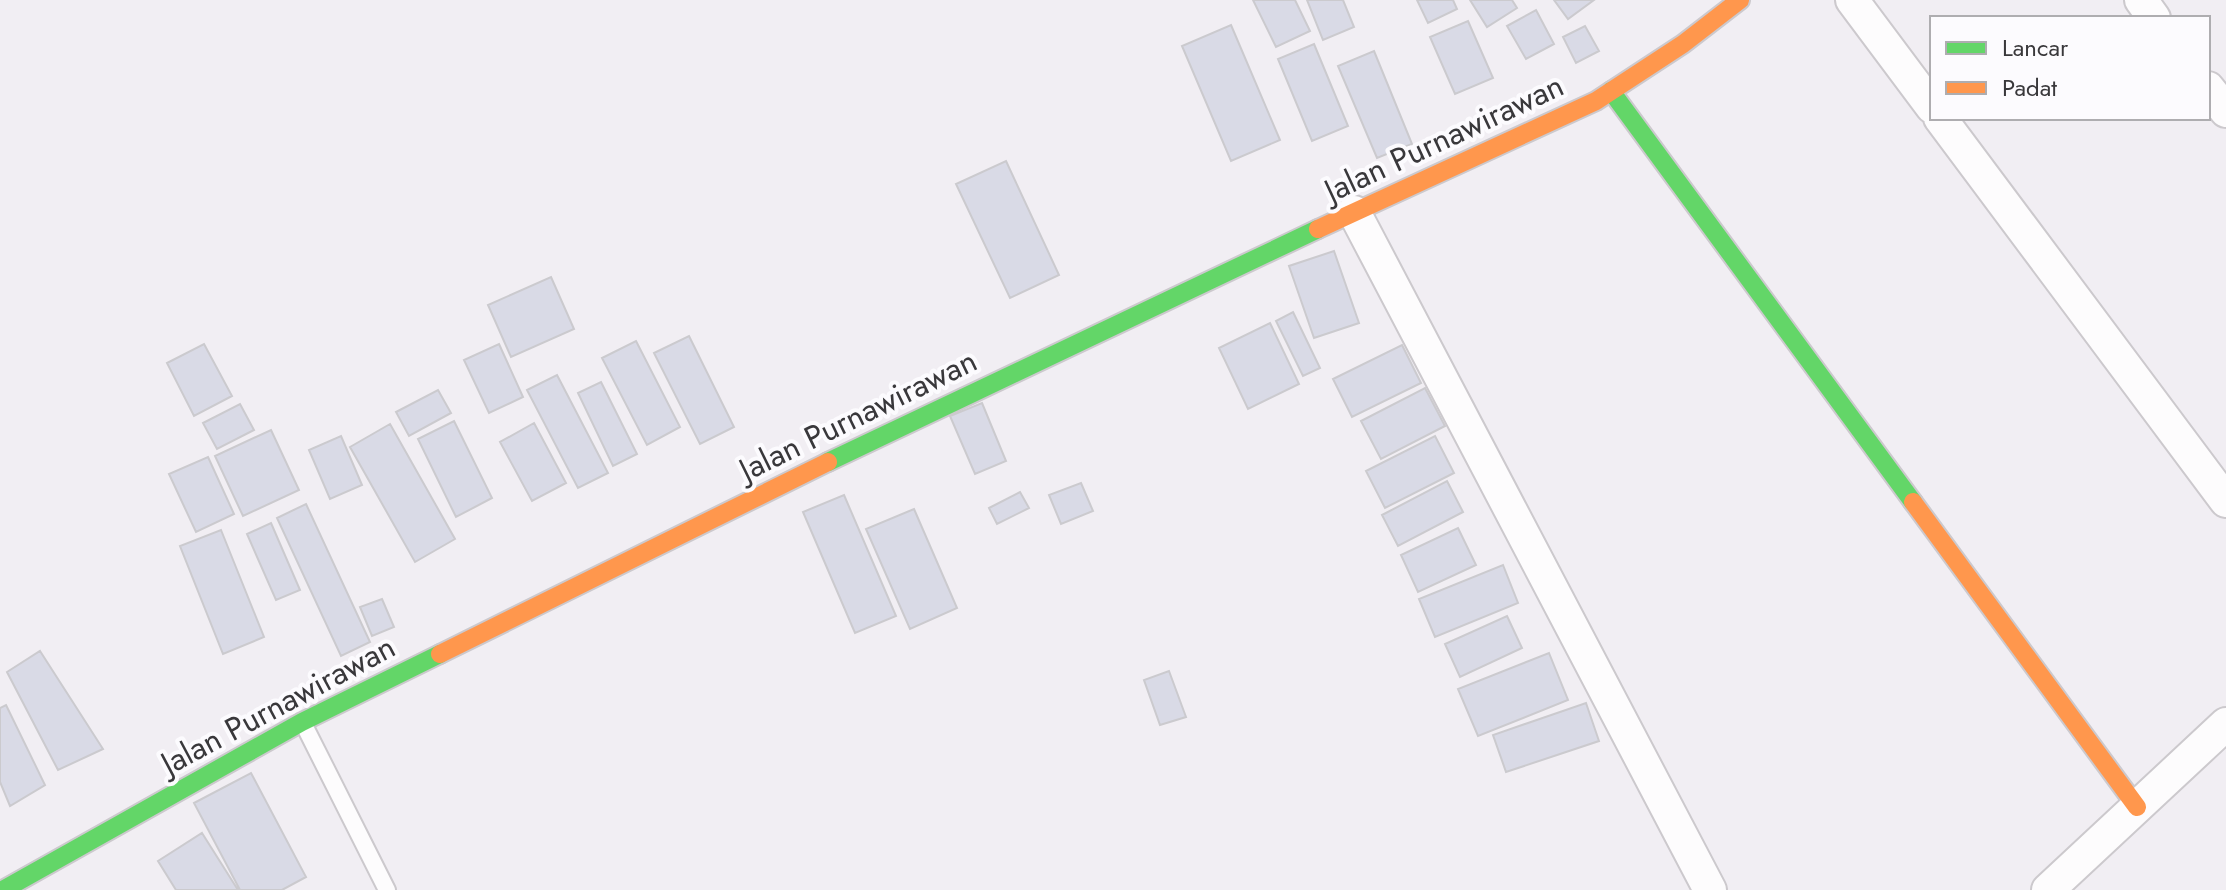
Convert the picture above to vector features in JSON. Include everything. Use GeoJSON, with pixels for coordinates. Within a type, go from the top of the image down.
{"type":"FeatureCollection","features":[{"type":"Feature","properties":{"kind":"street","name":"Jalan Purnawirawan"},"geometry":{"type":"LineString","coordinates":[[3,890],[302,722],[850,451],[1596,101],[1683,44],[1740,0]]}},
{"type":"Feature","properties":{"kind":"street"},"geometry":{"type":"LineString","coordinates":[[1852,0],[1930,104]]}},
{"type":"Feature","properties":{"kind":"street"},"geometry":{"type":"LineString","coordinates":[[1611,91],[2137,807]]}},
{"type":"Feature","properties":{"kind":"street"},"geometry":{"type":"LineString","coordinates":[[2210,91],[2226,111]]}},
{"type":"Feature","properties":{"kind":"street"},"geometry":{"type":"LineString","coordinates":[[1941,120],[2226,501]]}},
{"type":"Feature","properties":{"kind":"street"},"geometry":{"type":"LineString","coordinates":[[1354,212],[1710,890]]}},
{"type":"Feature","properties":{"kind":"street"},"geometry":{"type":"LineString","coordinates":[[2048,890],[2226,724]]}},
{"type":"Feature","properties":{"kind":"lane"},"geometry":{"type":"LineString","coordinates":[[302,722],[387,890]]}},
{"type":"Feature","properties":{"kind":"building"},"geometry":{"type":"Polygon","coordinates":[[[1253,0],[1295,0],[1310,31],[1276,47],[1253,0]]]}},
{"type":"Feature","properties":{"kind":"building"},"geometry":{"type":"Polygon","coordinates":[[[1307,0],[1343,0],[1354,27],[1323,40],[1307,0]]]}},
{"type":"Feature","properties":{"kind":"building"},"geometry":{"type":"Polygon","coordinates":[[[1417,0],[1453,0],[1457,9],[1428,23],[1417,0]]]}},
{"type":"Feature","properties":{"kind":"building"},"geometry":{"type":"Polygon","coordinates":[[[1470,0],[1512,0],[1517,8],[1487,27],[1470,0]]]}},
{"type":"Feature","properties":{"kind":"building"},"geometry":{"type":"Polygon","coordinates":[[[1554,0],[1594,0],[1568,19],[1554,0]]]}},
{"type":"Feature","properties":{"kind":"building"},"geometry":{"type":"Polygon","coordinates":[[[1536,10],[1554,44],[1526,59],[1507,26],[1536,10]]]}},
{"type":"Feature","properties":{"kind":"building"},"geometry":{"type":"Polygon","coordinates":[[[1468,21],[1493,78],[1455,94],[1430,37],[1468,21]]]}},
{"type":"Feature","properties":{"kind":"building"},"geometry":{"type":"Polygon","coordinates":[[[1231,25],[1280,140],[1231,161],[1182,46],[1231,25]]]}},
{"type":"Feature","properties":{"kind":"building"},"geometry":{"type":"Polygon","coordinates":[[[1585,26],[1599,51],[1576,63],[1563,37],[1585,26]]]}},
{"type":"Feature","properties":{"kind":"building"},"geometry":{"type":"Polygon","coordinates":[[[1314,44],[1348,126],[1312,141],[1278,59],[1314,44]]]}},
{"type":"Feature","properties":{"kind":"building"},"geometry":{"type":"Polygon","coordinates":[[[1374,51],[1412,144],[1377,158],[1338,66],[1374,51]]]}},
{"type":"Feature","properties":{"kind":"building"},"geometry":{"type":"Polygon","coordinates":[[[1006,161],[1059,275],[1010,298],[956,184],[1006,161]]]}},
{"type":"Feature","properties":{"kind":"building"},"geometry":{"type":"Polygon","coordinates":[[[1334,251],[1359,323],[1314,338],[1289,266],[1334,251]]]}},
{"type":"Feature","properties":{"kind":"building"},"geometry":{"type":"Polygon","coordinates":[[[551,277],[574,329],[511,357],[488,305],[551,277]]]}},
{"type":"Feature","properties":{"kind":"building"},"geometry":{"type":"Polygon","coordinates":[[[1293,312],[1320,368],[1303,376],[1276,321],[1293,312]]]}},
{"type":"Feature","properties":{"kind":"building"},"geometry":{"type":"Polygon","coordinates":[[[1270,323],[1299,384],[1248,409],[1219,348],[1270,323]]]}},
{"type":"Feature","properties":{"kind":"building"},"geometry":{"type":"Polygon","coordinates":[[[689,336],[734,427],[700,444],[654,353],[689,336]]]}},
{"type":"Feature","properties":{"kind":"building"},"geometry":{"type":"Polygon","coordinates":[[[636,341],[680,427],[647,445],[602,358],[636,341]]]}},
{"type":"Feature","properties":{"kind":"building"},"geometry":{"type":"Polygon","coordinates":[[[204,344],[232,396],[194,416],[167,363],[204,344]]]}},
{"type":"Feature","properties":{"kind":"building"},"geometry":{"type":"Polygon","coordinates":[[[499,344],[523,397],[489,413],[464,360],[499,344]]]}},
{"type":"Feature","properties":{"kind":"building"},"geometry":{"type":"Polygon","coordinates":[[[1402,345],[1421,383],[1352,417],[1333,379],[1402,345]]]}},
{"type":"Feature","properties":{"kind":"building"},"geometry":{"type":"Polygon","coordinates":[[[557,375],[608,473],[578,488],[527,390],[557,375]]]}},
{"type":"Feature","properties":{"kind":"building"},"geometry":{"type":"Polygon","coordinates":[[[601,382],[637,454],[613,466],[578,393],[601,382]]]}},
{"type":"Feature","properties":{"kind":"building"},"geometry":{"type":"Polygon","coordinates":[[[1425,388],[1445,426],[1381,459],[1361,421],[1425,388]]]}},
{"type":"Feature","properties":{"kind":"building"},"geometry":{"type":"Polygon","coordinates":[[[438,390],[451,413],[409,436],[396,412],[438,390]]]}},
{"type":"Feature","properties":{"kind":"building"},"geometry":{"type":"Polygon","coordinates":[[[982,403],[1006,461],[975,474],[950,416],[982,403]]]}},
{"type":"Feature","properties":{"kind":"building"},"geometry":{"type":"Polygon","coordinates":[[[240,404],[254,430],[217,449],[203,423],[240,404]]]}},
{"type":"Feature","properties":{"kind":"building"},"geometry":{"type":"Polygon","coordinates":[[[454,421],[492,498],[456,517],[418,439],[454,421]]]}},
{"type":"Feature","properties":{"kind":"building"},"geometry":{"type":"Polygon","coordinates":[[[534,423],[566,483],[532,501],[500,442],[534,423]]]}},
{"type":"Feature","properties":{"kind":"building"},"geometry":{"type":"Polygon","coordinates":[[[390,424],[455,539],[415,562],[350,447],[390,424]]]}},
{"type":"Feature","properties":{"kind":"building"},"geometry":{"type":"Polygon","coordinates":[[[271,430],[299,490],[243,516],[215,456],[271,430]]]}},
{"type":"Feature","properties":{"kind":"building"},"geometry":{"type":"Polygon","coordinates":[[[341,436],[362,485],[330,499],[309,450],[341,436]]]}},
{"type":"Feature","properties":{"kind":"building"},"geometry":{"type":"Polygon","coordinates":[[[1435,436],[1454,473],[1385,508],[1366,471],[1435,436]]]}},
{"type":"Feature","properties":{"kind":"building"},"geometry":{"type":"Polygon","coordinates":[[[208,457],[234,514],[196,532],[169,474],[208,457]]]}},
{"type":"Feature","properties":{"kind":"building"},"geometry":{"type":"Polygon","coordinates":[[[1447,481],[1463,512],[1398,546],[1382,515],[1447,481]]]}},
{"type":"Feature","properties":{"kind":"building"},"geometry":{"type":"Polygon","coordinates":[[[1081,483],[1093,511],[1061,524],[1049,495],[1081,483]]]}},
{"type":"Feature","properties":{"kind":"building"},"geometry":{"type":"Polygon","coordinates":[[[1020,492],[1029,508],[997,524],[989,508],[1020,492]]]}},
{"type":"Feature","properties":{"kind":"building"},"geometry":{"type":"Polygon","coordinates":[[[844,495],[896,616],[855,633],[803,512],[844,495]]]}},
{"type":"Feature","properties":{"kind":"building"},"geometry":{"type":"Polygon","coordinates":[[[306,504],[370,642],[341,656],[277,518],[306,504]]]}},
{"type":"Feature","properties":{"kind":"building"},"geometry":{"type":"Polygon","coordinates":[[[914,509],[957,608],[910,629],[866,529],[914,509]]]}},
{"type":"Feature","properties":{"kind":"building"},"geometry":{"type":"Polygon","coordinates":[[[271,523],[300,590],[276,600],[247,534],[271,523]]]}},
{"type":"Feature","properties":{"kind":"building"},"geometry":{"type":"Polygon","coordinates":[[[1458,528],[1476,565],[1418,592],[1401,555],[1458,528]]]}},
{"type":"Feature","properties":{"kind":"building"},"geometry":{"type":"Polygon","coordinates":[[[221,530],[264,637],[223,654],[180,546],[221,530]]]}},
{"type":"Feature","properties":{"kind":"building"},"geometry":{"type":"Polygon","coordinates":[[[1503,565],[1518,603],[1435,637],[1419,599],[1503,565]]]}},
{"type":"Feature","properties":{"kind":"building"},"geometry":{"type":"Polygon","coordinates":[[[382,599],[394,627],[372,636],[360,607],[382,599]]]}},
{"type":"Feature","properties":{"kind":"building"},"geometry":{"type":"Polygon","coordinates":[[[1507,616],[1522,648],[1460,677],[1445,644],[1507,616]]]}},
{"type":"Feature","properties":{"kind":"building"},"geometry":{"type":"Polygon","coordinates":[[[40,651],[103,749],[58,770],[7,672],[40,651]]]}},
{"type":"Feature","properties":{"kind":"building"},"geometry":{"type":"Polygon","coordinates":[[[1549,653],[1568,700],[1478,736],[1458,689],[1549,653]]]}},
{"type":"Feature","properties":{"kind":"building"},"geometry":{"type":"Polygon","coordinates":[[[1169,671],[1186,717],[1160,725],[1144,680],[1169,671]]]}},
{"type":"Feature","properties":{"kind":"building"},"geometry":{"type":"Polygon","coordinates":[[[1586,703],[1599,741],[1506,772],[1493,735],[1586,703]]]}},
{"type":"Feature","properties":{"kind":"building"},"geometry":{"type":"Polygon","coordinates":[[[6,705],[45,785],[10,806],[0,782],[0,708],[6,705]]]}},
{"type":"Feature","properties":{"kind":"building"},"geometry":{"type":"Polygon","coordinates":[[[251,773],[306,877],[282,890],[240,890],[194,803],[251,773]]]}},
{"type":"Feature","properties":{"kind":"building"},"geometry":{"type":"Polygon","coordinates":[[[202,833],[238,890],[176,890],[158,861],[202,833]]]}},
{"type":"Feature","properties":{"kind":"traffic: fast"},"geometry":{"type":"LineString","coordinates":[[1611,91],[1913,502]]}},
{"type":"Feature","properties":{"kind":"traffic: fast"},"geometry":{"type":"LineString","coordinates":[[828,462],[1318,229]]}},
{"type":"Feature","properties":{"kind":"traffic: fast"},"geometry":{"type":"LineString","coordinates":[[3,890],[302,722],[440,654]]}},
{"type":"Feature","properties":{"kind":"traffic: slow"},"geometry":{"type":"LineString","coordinates":[[1318,229],[1596,101],[1683,44],[1740,0]]}},
{"type":"Feature","properties":{"kind":"traffic: slow"},"geometry":{"type":"LineString","coordinates":[[440,654],[828,462]]}},
{"type":"Feature","properties":{"kind":"traffic: slow"},"geometry":{"type":"LineString","coordinates":[[1913,502],[2137,807]]}}]}
